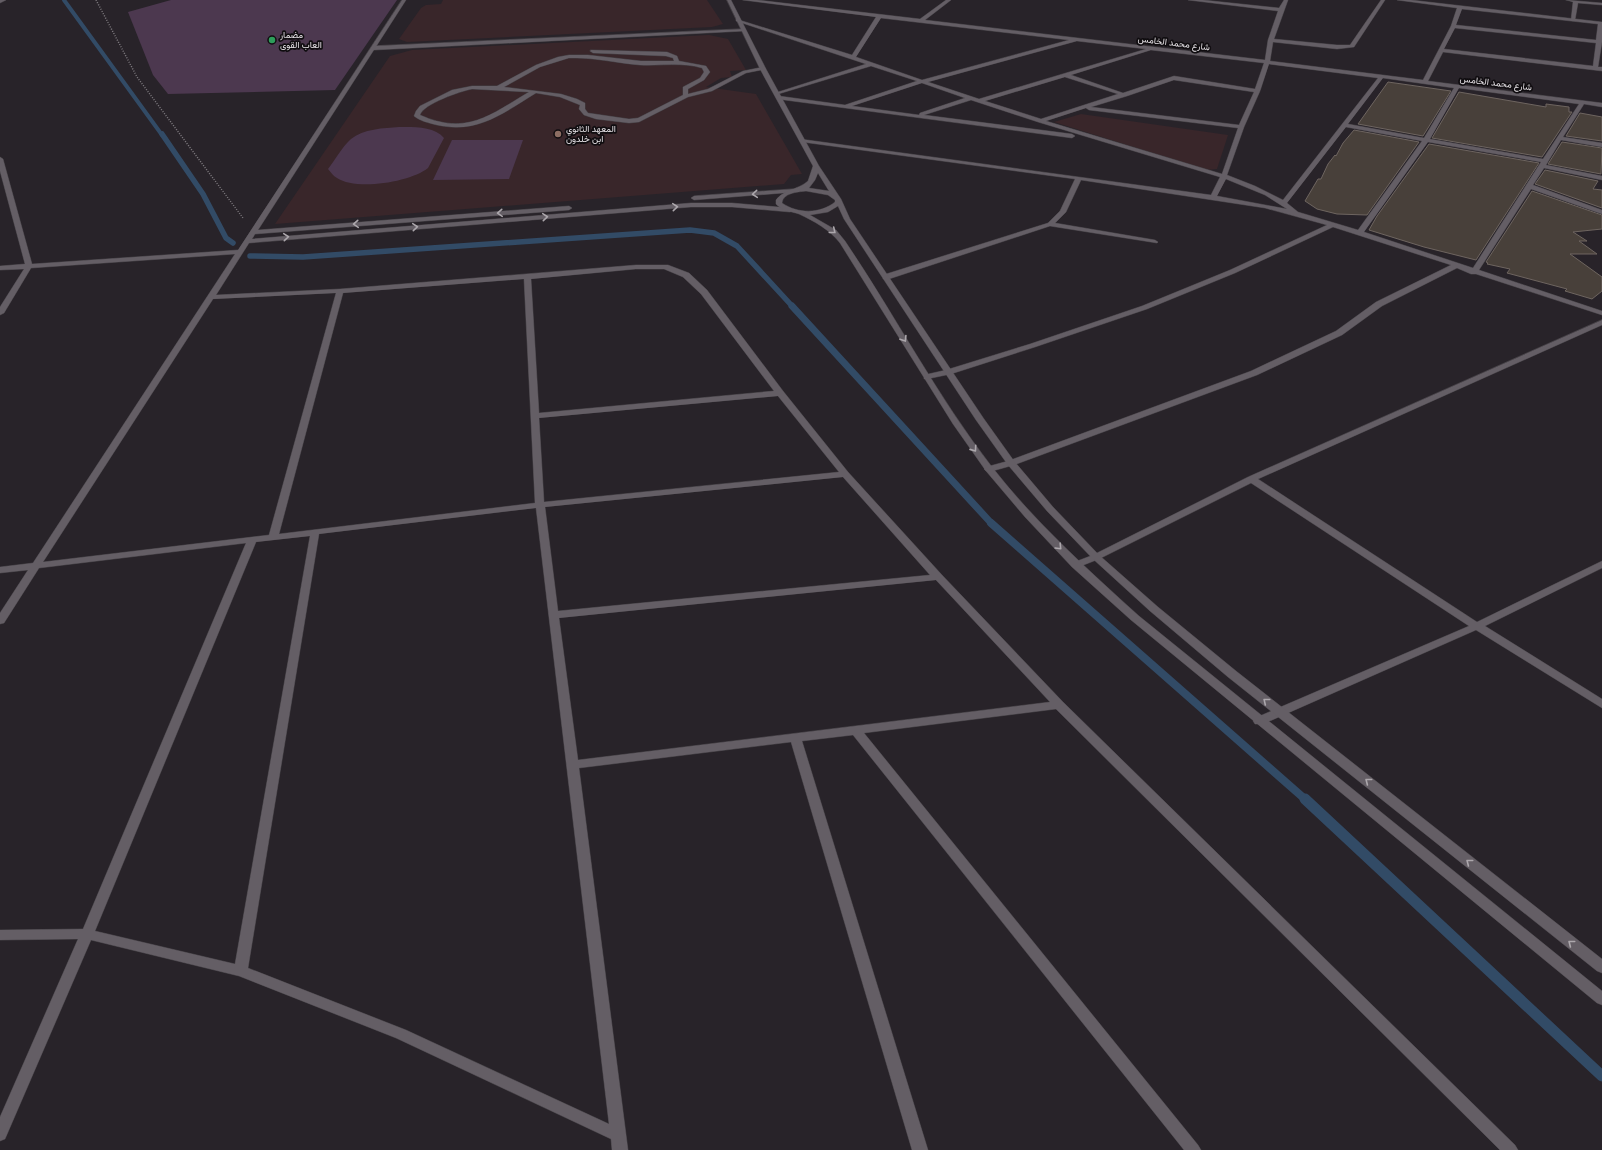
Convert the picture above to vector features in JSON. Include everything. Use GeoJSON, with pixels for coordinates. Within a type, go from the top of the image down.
{"type":"FeatureCollection","features":[{"type":"Feature","properties":{"kind":"street"},"geometry":{"type":"LineString","coordinates":[[0,2],[4,0]]}},
{"type":"Feature","properties":{"kind":"street"},"geometry":{"type":"LineString","coordinates":[[0,621],[404,0]]}},
{"type":"Feature","properties":{"kind":"street"},"geometry":{"type":"LineString","coordinates":[[729,0],[763,69],[847,219],[980,420],[1011,463],[1050,509],[1096,557],[1160,614],[1279,711],[1602,967]]}},
{"type":"Feature","properties":{"kind":"street","name":"شارع محمد الخامس"},"geometry":{"type":"LineString","coordinates":[[744,0],[1080,39],[1602,105]]}},
{"type":"Feature","properties":{"kind":"street"},"geometry":{"type":"LineString","coordinates":[[922,20],[949,0]]}},
{"type":"Feature","properties":{"kind":"street"},"geometry":{"type":"LineString","coordinates":[[1190,0],[1281,10]]}},
{"type":"Feature","properties":{"kind":"street"},"geometry":{"type":"LineString","coordinates":[[1213,197],[1224,176],[1241,127],[1258,91],[1267,62],[1271,40],[1286,0]]}},
{"type":"Feature","properties":{"kind":"street"},"geometry":{"type":"LineString","coordinates":[[1271,40],[1337,47],[1352,46],[1383,0]]}},
{"type":"Feature","properties":{"kind":"street"},"geometry":{"type":"LineString","coordinates":[[1399,0],[1460,7],[1472,6],[1601,23],[1595,68]]}},
{"type":"Feature","properties":{"kind":"street"},"geometry":{"type":"LineString","coordinates":[[1568,0],[1602,4]]}},
{"type":"Feature","properties":{"kind":"street"},"geometry":{"type":"LineString","coordinates":[[1573,20],[1576,1]]}},
{"type":"Feature","properties":{"kind":"street"},"geometry":{"type":"LineString","coordinates":[[1424,82],[1453,26],[1460,7]]}},
{"type":"Feature","properties":{"kind":"street"},"geometry":{"type":"LineString","coordinates":[[853,58],[880,15]]}},
{"type":"Feature","properties":{"kind":"street"},"geometry":{"type":"LineString","coordinates":[[738,20],[804,40],[920,82],[1040,121],[1224,176],[1268,193],[1284,202],[1298,214]]}},
{"type":"Feature","properties":{"kind":"street"},"geometry":{"type":"LineString","coordinates":[[1453,26],[1599,42]]}},
{"type":"Feature","properties":{"kind":"street"},"geometry":{"type":"LineString","coordinates":[[374,48],[743,30]]}},
{"type":"Feature","properties":{"kind":"street"},"geometry":{"type":"LineString","coordinates":[[844,106],[920,82],[1080,39]]}},
{"type":"Feature","properties":{"kind":"street"},"geometry":{"type":"LineString","coordinates":[[979,101],[1153,49]]}},
{"type":"Feature","properties":{"kind":"street"},"geometry":{"type":"LineString","coordinates":[[1441,50],[1602,68]]}},
{"type":"Feature","properties":{"kind":"street"},"geometry":{"type":"LineString","coordinates":[[568,51],[608,52],[630,56],[669,54],[675,57],[676,62]]}},
{"type":"Feature","properties":{"kind":"street"},"geometry":{"type":"LineString","coordinates":[[499,88],[548,61],[580,56],[639,63],[676,62],[704,67],[707,72],[702,79],[685,88],[686,96]]}},
{"type":"Feature","properties":{"kind":"street"},"geometry":{"type":"LineString","coordinates":[[778,96],[871,64]]}},
{"type":"Feature","properties":{"kind":"street"},"geometry":{"type":"LineString","coordinates":[[534,92],[485,120],[469,125],[455,126],[435,123],[416,116],[421,108],[462,89],[476,87],[534,92],[578,99],[583,104],[582,109],[586,114],[596,117],[629,121],[646,118],[686,96],[710,90],[745,72],[763,69]]}},
{"type":"Feature","properties":{"kind":"street"},"geometry":{"type":"LineString","coordinates":[[1066,76],[1125,95]]}},
{"type":"Feature","properties":{"kind":"street"},"geometry":{"type":"LineString","coordinates":[[1284,202],[1381,76]]}},
{"type":"Feature","properties":{"kind":"street"},"geometry":{"type":"LineString","coordinates":[[1019,128],[1125,95],[1167,80],[1179,78],[1258,91]]}},
{"type":"Feature","properties":{"kind":"street"},"geometry":{"type":"LineString","coordinates":[[1360,233],[1426,140],[1458,86]]}},
{"type":"Feature","properties":{"kind":"street"},"geometry":{"type":"LineString","coordinates":[[778,96],[1106,141]]}},
{"type":"Feature","properties":{"kind":"street"},"geometry":{"type":"LineString","coordinates":[[918,115],[972,98]]}},
{"type":"Feature","properties":{"kind":"street"},"geometry":{"type":"LineString","coordinates":[[1474,272],[1582,103]]}},
{"type":"Feature","properties":{"kind":"street"},"geometry":{"type":"LineString","coordinates":[[1085,107],[1241,127]]}},
{"type":"Feature","properties":{"kind":"street"},"geometry":{"type":"LineString","coordinates":[[1344,125],[1543,163],[1602,178]]}},
{"type":"Feature","properties":{"kind":"street"},"geometry":{"type":"LineString","coordinates":[[1559,138],[1602,145]]}},
{"type":"Feature","properties":{"kind":"street"},"geometry":{"type":"LineString","coordinates":[[802,140],[1213,197],[1265,206],[1298,214],[1360,233],[1602,314]]}},
{"type":"Feature","properties":{"kind":"street"},"geometry":{"type":"LineString","coordinates":[[0,159],[29,266],[0,313]]}},
{"type":"Feature","properties":{"kind":"street"},"geometry":{"type":"LineString","coordinates":[[816,166],[813,180],[810,184],[781,196],[779,200],[780,204],[834,231],[843,242],[957,424],[989,469],[1028,515],[1076,565],[1135,618],[1259,721],[1602,999]]}},
{"type":"Feature","properties":{"kind":"street"},"geometry":{"type":"LineString","coordinates":[[886,277],[1050,224],[1064,212],[1079,178]]}},
{"type":"Feature","properties":{"kind":"street"},"geometry":{"type":"LineString","coordinates":[[1530,186],[1602,212]]}},
{"type":"Feature","properties":{"kind":"street"},"geometry":{"type":"LineString","coordinates":[[247,240],[691,205],[732,204],[814,212],[828,210],[838,203],[836,197],[823,191],[796,190],[253,232]]}},
{"type":"Feature","properties":{"kind":"street"},"geometry":{"type":"LineString","coordinates":[[1050,224],[1155,242]]}},
{"type":"Feature","properties":{"kind":"street"},"geometry":{"type":"LineString","coordinates":[[927,377],[948,372],[1085,328],[1171,298],[1225,275],[1332,225]]}},
{"type":"Feature","properties":{"kind":"street"},"geometry":{"type":"LineString","coordinates":[[0,268],[240,252]]}},
{"type":"Feature","properties":{"kind":"street"},"geometry":{"type":"LineString","coordinates":[[989,469],[1011,463],[1254,373],[1340,332],[1379,304],[1458,265]]}},
{"type":"Feature","properties":{"kind":"street"},"geometry":{"type":"LineString","coordinates":[[212,297],[340,291],[527,278],[636,267],[664,267],[678,271],[692,279],[704,292],[780,394],[845,474],[938,577],[1059,705],[1510,1150]]}},
{"type":"Feature","properties":{"kind":"street"},"geometry":{"type":"LineString","coordinates":[[527,278],[540,505],[620,1150]]}},
{"type":"Feature","properties":{"kind":"street"},"geometry":{"type":"LineString","coordinates":[[273,538],[340,291]]}},
{"type":"Feature","properties":{"kind":"street"},"geometry":{"type":"LineString","coordinates":[[1076,565],[1096,557],[1251,479],[1602,322]]}},
{"type":"Feature","properties":{"kind":"street"},"geometry":{"type":"LineString","coordinates":[[536,416],[780,394]]}},
{"type":"Feature","properties":{"kind":"street"},"geometry":{"type":"LineString","coordinates":[[0,570],[36,567],[540,505],[845,474]]}},
{"type":"Feature","properties":{"kind":"street"},"geometry":{"type":"LineString","coordinates":[[1251,479],[1477,626],[1602,704]]}},
{"type":"Feature","properties":{"kind":"street"},"geometry":{"type":"LineString","coordinates":[[241,971],[315,532]]}},
{"type":"Feature","properties":{"kind":"street"},"geometry":{"type":"LineString","coordinates":[[0,1134],[87,934],[252,540]]}},
{"type":"Feature","properties":{"kind":"street"},"geometry":{"type":"LineString","coordinates":[[1259,721],[1477,626],[1602,564]]}},
{"type":"Feature","properties":{"kind":"street"},"geometry":{"type":"LineString","coordinates":[[554,615],[938,577]]}},
{"type":"Feature","properties":{"kind":"street"},"geometry":{"type":"LineString","coordinates":[[573,765],[857,732],[1059,705]]}},
{"type":"Feature","properties":{"kind":"street"},"geometry":{"type":"LineString","coordinates":[[857,732],[1193,1150]]}},
{"type":"Feature","properties":{"kind":"street"},"geometry":{"type":"LineString","coordinates":[[795,738],[920,1150]]}},
{"type":"Feature","properties":{"kind":"street"},"geometry":{"type":"LineString","coordinates":[[0,935],[87,934],[241,971],[402,1034],[618,1135]]}},
{"type":"Feature","properties":{"kind":"path"},"geometry":{"type":"LineString","coordinates":[[96,0],[137,77],[253,232]]}},
{"type":"Feature","properties":{"kind":"shaded area"},"geometry":{"type":"Polygon","coordinates":[[[171,0],[397,0],[335,90],[168,94],[153,75],[128,12],[171,0]]]}},
{"type":"Feature","properties":{"kind":"shaded area"},"geometry":{"type":"Polygon","coordinates":[[[443,0],[707,0],[723,24],[712,27],[407,42],[399,39],[421,8],[426,5],[441,4],[443,0]]]}},
{"type":"Feature","properties":{"kind":"shaded area","name":"المعهد الثانوي ابن خلدون"},"geometry":{"type":"Polygon","coordinates":[[[709,35],[728,39],[746,70],[730,71],[732,77],[721,78],[706,87],[756,94],[802,174],[791,175],[784,184],[275,224],[390,56],[412,50],[709,35]]]}},
{"type":"Feature","properties":{"kind":"shaded area"},"geometry":{"type":"Polygon","coordinates":[[[1081,114],[1228,135],[1217,169],[1206,170],[1054,122],[1081,114]]]}},
{"type":"Feature","properties":{"kind":"shaded area"},"geometry":{"type":"Polygon","coordinates":[[[399,127],[429,129],[440,134],[444,138],[428,168],[420,173],[397,181],[357,184],[346,182],[337,178],[328,169],[351,139],[361,133],[399,127]]]}},
{"type":"Feature","properties":{"kind":"shaded area"},"geometry":{"type":"Polygon","coordinates":[[[452,140],[523,140],[509,179],[433,180],[452,140]]]}},
{"type":"Feature","properties":{"kind":"building"},"geometry":{"type":"Polygon","coordinates":[[[1388,82],[1451,91],[1423,136],[1358,124],[1388,82]]]}},
{"type":"Feature","properties":{"kind":"building"},"geometry":{"type":"Polygon","coordinates":[[[1459,92],[1546,107],[1546,104],[1569,107],[1569,112],[1572,112],[1542,157],[1432,138],[1459,92]]]}},
{"type":"Feature","properties":{"kind":"building"},"geometry":{"type":"Polygon","coordinates":[[[1580,113],[1602,117],[1602,141],[1566,136],[1580,113]]]}},
{"type":"Feature","properties":{"kind":"building"},"geometry":{"type":"Polygon","coordinates":[[[1354,130],[1419,142],[1367,215],[1337,214],[1317,209],[1305,201],[1318,179],[1321,179],[1328,164],[1335,155],[1336,156],[1343,143],[1354,130]]]}},
{"type":"Feature","properties":{"kind":"building"},"geometry":{"type":"Polygon","coordinates":[[[1562,142],[1602,148],[1601,174],[1548,164],[1562,142]]]}},
{"type":"Feature","properties":{"kind":"building"},"geometry":{"type":"Polygon","coordinates":[[[1429,144],[1539,163],[1476,260],[1424,247],[1369,230],[1377,216],[1429,144]]]}},
{"type":"Feature","properties":{"kind":"building"},"geometry":{"type":"Polygon","coordinates":[[[1545,170],[1598,181],[1593,189],[1602,190],[1602,208],[1535,184],[1545,170]]]}},
{"type":"Feature","properties":{"kind":"building"},"geometry":{"type":"Polygon","coordinates":[[[1532,191],[1602,215],[1602,229],[1573,232],[1587,241],[1579,241],[1597,254],[1570,254],[1602,277],[1602,291],[1592,299],[1565,291],[1567,289],[1507,273],[1510,269],[1487,264],[1488,263],[1486,262],[1532,191]]]}},
{"type":"Feature","properties":{"kind":"waterway"},"geometry":{"type":"LineString","coordinates":[[64,0],[162,135]]}},
{"type":"Feature","properties":{"kind":"waterway"},"geometry":{"type":"LineString","coordinates":[[162,134],[203,194],[226,238],[233,243]]}},
{"type":"Feature","properties":{"kind":"waterway"},"geometry":{"type":"LineString","coordinates":[[250,256],[303,257],[690,230],[714,233],[737,246],[793,307]]}},
{"type":"Feature","properties":{"kind":"waterway"},"geometry":{"type":"LineString","coordinates":[[792,306],[991,523]]}},
{"type":"Feature","properties":{"kind":"waterway"},"geometry":{"type":"LineString","coordinates":[[991,523],[1306,800]]}},
{"type":"Feature","properties":{"kind":"waterway"},"geometry":{"type":"LineString","coordinates":[[1305,799],[1602,1076]]}},
{"type":"Feature","properties":{"kind":"place","name":"مضمار العاب القوى"},"geometry":{"type":"Point","coordinates":[272,40]}},
{"type":"Feature","properties":{"kind":"place","name":"المعهد الثانوي ابن خلدون"},"geometry":{"type":"Point","coordinates":[558,134]}}]}
